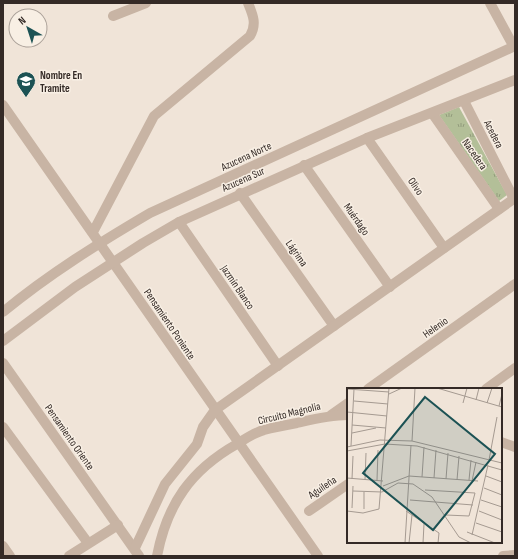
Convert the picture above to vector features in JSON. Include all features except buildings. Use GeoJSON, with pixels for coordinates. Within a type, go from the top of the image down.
{"type":"FeatureCollection","features":[{"type":"Feature","properties":{"kind":"street"},"geometry":{"type":"LineString","coordinates":[[113,16],[146,3]]}},
{"type":"Feature","properties":{"kind":"street"},"geometry":{"type":"LineString","coordinates":[[93,232],[154,116],[250,36],[254,28],[255,20],[248,3]]}},
{"type":"Feature","properties":{"kind":"street"},"geometry":{"type":"LineString","coordinates":[[490,3],[514,46]]}},
{"type":"Feature","properties":{"kind":"street","name":"Azucena Norte"},"geometry":{"type":"LineString","coordinates":[[3,312],[55,272],[100,242],[150,213],[514,46]]}},
{"type":"Feature","properties":{"kind":"street","name":"Azucena Sur"},"geometry":{"type":"LineString","coordinates":[[3,341],[75,287],[113,261],[179,222],[304,165],[515,80]]}},
{"type":"Feature","properties":{"kind":"street","name":"Acedera"},"geometry":{"type":"LineString","coordinates":[[464,101],[514,198]]}},
{"type":"Feature","properties":{"kind":"street","name":"Pensamiento Poniente"},"geometry":{"type":"LineString","coordinates":[[3,105],[318,556]]}},
{"type":"Feature","properties":{"kind":"street","name":"Nacedera"},"geometry":{"type":"LineString","coordinates":[[432,113],[499,209]]}},
{"type":"Feature","properties":{"kind":"street","name":"Olivo"},"geometry":{"type":"LineString","coordinates":[[368,138],[444,248]]}},
{"type":"Feature","properties":{"kind":"street","name":"Muérdago"},"geometry":{"type":"LineString","coordinates":[[304,165],[390,287]]}},
{"type":"Feature","properties":{"kind":"street","name":"Lágrima"},"geometry":{"type":"LineString","coordinates":[[240,193],[334,326]]}},
{"type":"Feature","properties":{"kind":"street"},"geometry":{"type":"LineString","coordinates":[[137,552],[165,484],[197,444],[203,427],[215,410],[514,198]]}},
{"type":"Feature","properties":{"kind":"street","name":"Jazmín Blanco"},"geometry":{"type":"LineString","coordinates":[[179,222],[278,366]]}},
{"type":"Feature","properties":{"kind":"street","name":"Helenio"},"geometry":{"type":"LineString","coordinates":[[369,388],[515,284]]}},
{"type":"Feature","properties":{"kind":"street","name":"Pensamiento Oriente"},"geometry":{"type":"LineString","coordinates":[[3,363],[137,552]]}},
{"type":"Feature","properties":{"kind":"street"},"geometry":{"type":"LineString","coordinates":[[487,388],[515,368]]}},
{"type":"Feature","properties":{"kind":"street"},"geometry":{"type":"LineString","coordinates":[[331,415],[347,404]]}},
{"type":"Feature","properties":{"kind":"street","name":"Circuito Magnolia"},"geometry":{"type":"LineString","coordinates":[[157,556],[166,519],[192,478],[207,463],[238,443],[263,430],[331,415],[347,415]]}},
{"type":"Feature","properties":{"kind":"street"},"geometry":{"type":"LineString","coordinates":[[3,427],[88,543]]}},
{"type":"Feature","properties":{"kind":"street"},"geometry":{"type":"LineString","coordinates":[[502,442],[515,447]]}},
{"type":"Feature","properties":{"kind":"street","name":"Aguileña"},"geometry":{"type":"LineString","coordinates":[[309,511],[347,485]]}},
{"type":"Feature","properties":{"kind":"street"},"geometry":{"type":"LineString","coordinates":[[68,556],[118,525]]}},
{"type":"Feature","properties":{"kind":"street"},"geometry":{"type":"LineString","coordinates":[[3,546],[10,556]]}},
{"type":"Feature","properties":{"kind":"street"},"geometry":{"type":"LineString","coordinates":[[503,556],[515,555]]}},
{"type":"Feature","properties":{"kind":"green space"},"geometry":{"type":"Polygon","coordinates":[[[459,107],[507,195],[499,201],[439,115],[459,107]]]}},
{"type":"Feature","properties":{"kind":"place","name":"Nombre En Tramite"},"geometry":{"type":"Point","coordinates":[26,98]}}]}
